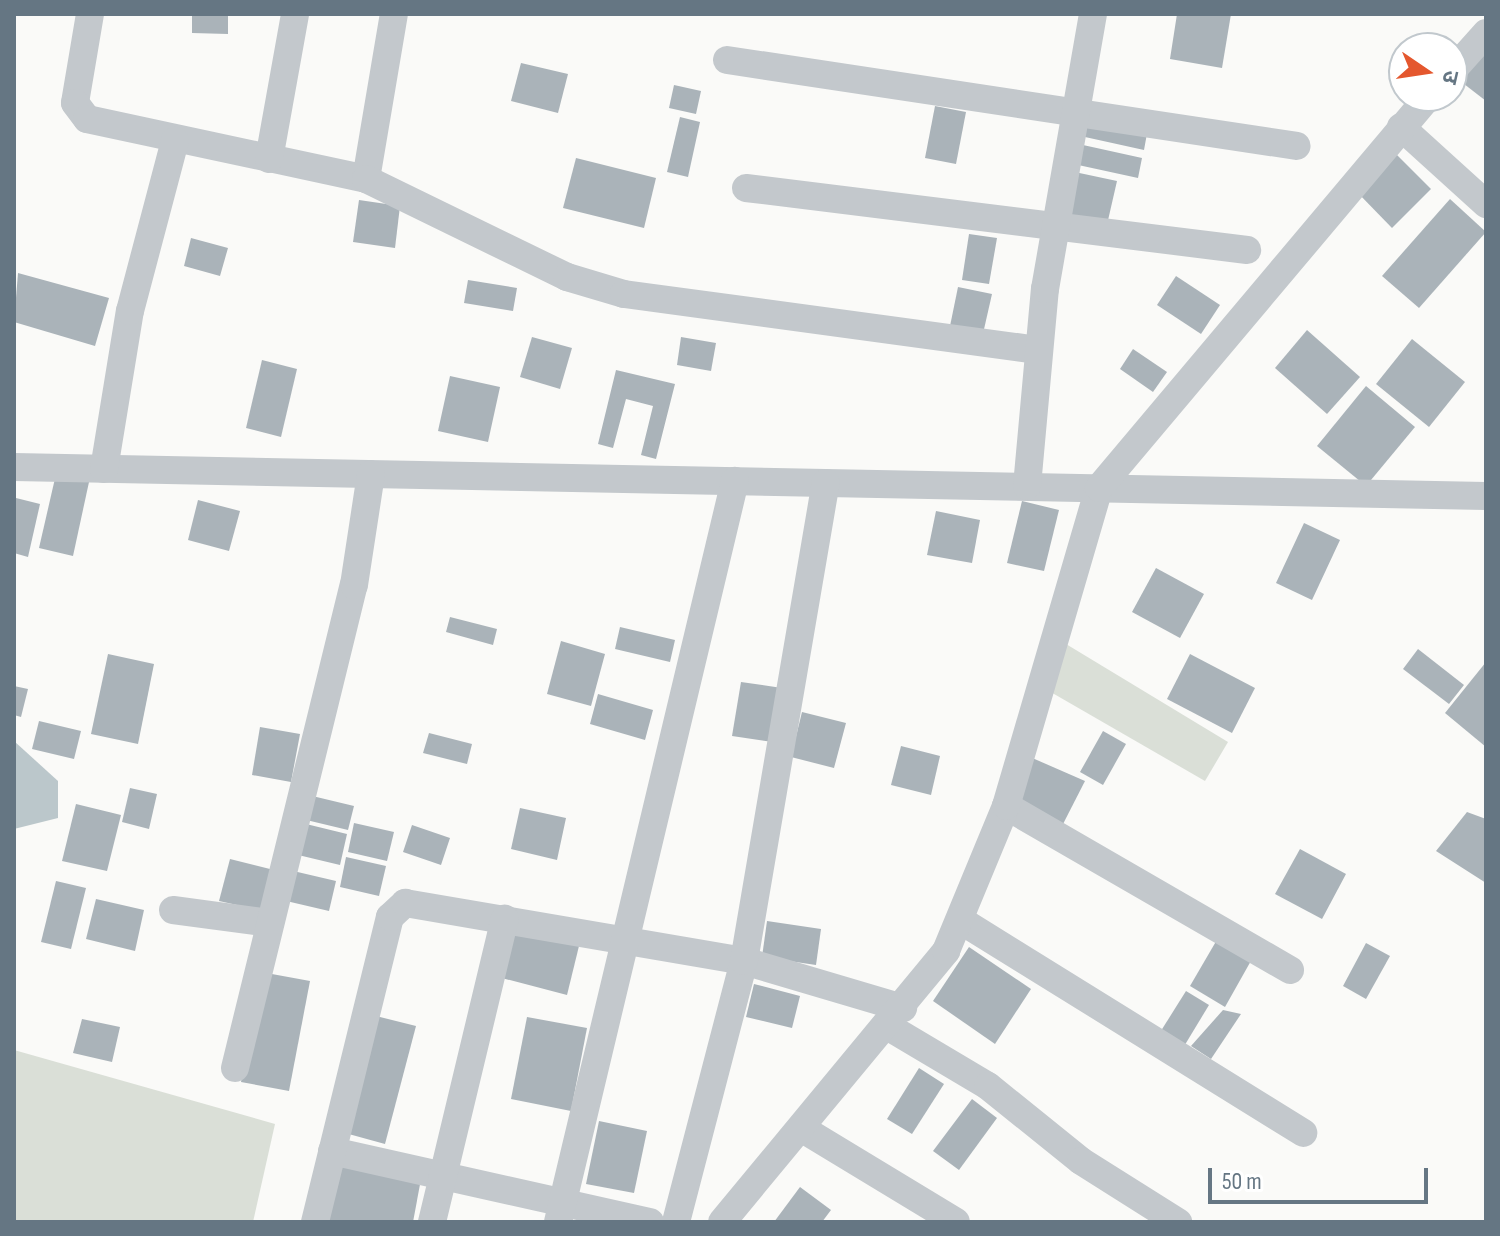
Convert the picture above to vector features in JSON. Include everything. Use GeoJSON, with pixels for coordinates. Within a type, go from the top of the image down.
{"type":"FeatureCollection","features":[{"type":"Feature","properties":{"kind":"street"},"geometry":{"type":"LineString","coordinates":[[90,14],[78,114],[175,141],[366,179],[567,277],[624,294],[1038,350]]}},
{"type":"Feature","properties":{"kind":"street"},"geometry":{"type":"LineString","coordinates":[[269,159],[295,14]]}},
{"type":"Feature","properties":{"kind":"street"},"geometry":{"type":"LineString","coordinates":[[366,179],[394,14]]}},
{"type":"Feature","properties":{"kind":"street"},"geometry":{"type":"LineString","coordinates":[[1027,486],[1038,350],[1055,226],[1093,14]]}},
{"type":"Feature","properties":{"kind":"street"},"geometry":{"type":"LineString","coordinates":[[1468,53],[1486,33]]}},
{"type":"Feature","properties":{"kind":"street"},"geometry":{"type":"LineString","coordinates":[[727,60],[1077,110],[1297,146]]}},
{"type":"Feature","properties":{"kind":"street"},"geometry":{"type":"LineString","coordinates":[[722,1222],[895,1017],[960,920],[1006,806],[1099,488],[1415,112]]}},
{"type":"Feature","properties":{"kind":"street"},"geometry":{"type":"LineString","coordinates":[[1401,127],[1486,204]]}},
{"type":"Feature","properties":{"kind":"street"},"geometry":{"type":"LineString","coordinates":[[104,469],[130,311],[175,141]]}},
{"type":"Feature","properties":{"kind":"street"},"geometry":{"type":"LineString","coordinates":[[746,188],[1247,250]]}},
{"type":"Feature","properties":{"kind":"street"},"geometry":{"type":"LineString","coordinates":[[14,467],[1486,496]]}},
{"type":"Feature","properties":{"kind":"street"},"geometry":{"type":"LineString","coordinates":[[235,1068],[350,601],[371,474]]}},
{"type":"Feature","properties":{"kind":"street"},"geometry":{"type":"LineString","coordinates":[[560,1212],[618,945],[735,481]]}},
{"type":"Feature","properties":{"kind":"street"},"geometry":{"type":"LineString","coordinates":[[676,1222],[744,961],[826,483]]}},
{"type":"Feature","properties":{"kind":"street"},"geometry":{"type":"LineString","coordinates":[[1006,806],[1290,970]]}},
{"type":"Feature","properties":{"kind":"street"},"geometry":{"type":"LineString","coordinates":[[315,1222],[396,908],[416,902],[618,945],[744,961],[895,1017],[1081,1161],[1178,1222]]}},
{"type":"Feature","properties":{"kind":"street"},"geometry":{"type":"LineString","coordinates":[[173,910],[270,923]]}},
{"type":"Feature","properties":{"kind":"street"},"geometry":{"type":"LineString","coordinates":[[432,1222],[505,919]]}},
{"type":"Feature","properties":{"kind":"street"},"geometry":{"type":"LineString","coordinates":[[960,920],[1303,1133]]}},
{"type":"Feature","properties":{"kind":"street"},"geometry":{"type":"LineString","coordinates":[[801,1128],[956,1222]]}},
{"type":"Feature","properties":{"kind":"street"},"geometry":{"type":"LineString","coordinates":[[332,1151],[442,1175],[560,1212],[650,1222]]}},
{"type":"Feature","properties":{"kind":"shaded area"},"geometry":{"type":"Polygon","coordinates":[[[1066,644],[1228,742],[1205,781],[1035,683],[1066,644]]]}},
{"type":"Feature","properties":{"kind":"shaded area"},"geometry":{"type":"Polygon","coordinates":[[[14,741],[58,781],[58,818],[14,829],[14,741]]]}},
{"type":"Feature","properties":{"kind":"shaded area"},"geometry":{"type":"Polygon","coordinates":[[[14,1050],[275,1124],[253,1222],[14,1222],[14,1050]]]}},
{"type":"Feature","properties":{"kind":"building"},"geometry":{"type":"Polygon","coordinates":[[[192,14],[228,14],[228,34],[192,33],[192,14]]]}},
{"type":"Feature","properties":{"kind":"building"},"geometry":{"type":"Polygon","coordinates":[[[1177,14],[1231,14],[1222,68],[1170,59],[1177,14]]]}},
{"type":"Feature","properties":{"kind":"building"},"geometry":{"type":"Polygon","coordinates":[[[1486,37],[1486,101],[1468,87],[1468,60],[1486,37]]]}},
{"type":"Feature","properties":{"kind":"building"},"geometry":{"type":"Polygon","coordinates":[[[521,63],[568,74],[558,113],[511,101],[521,63]]]}},
{"type":"Feature","properties":{"kind":"building"},"geometry":{"type":"Polygon","coordinates":[[[674,85],[701,91],[696,114],[669,108],[674,85]]]}},
{"type":"Feature","properties":{"kind":"building"},"geometry":{"type":"Polygon","coordinates":[[[935,106],[966,112],[956,164],[925,158],[935,106]]]}},
{"type":"Feature","properties":{"kind":"building"},"geometry":{"type":"Polygon","coordinates":[[[1079,114],[1148,128],[1144,150],[1085,137],[1083,145],[1142,158],[1138,178],[1069,163],[1079,114]]]}},
{"type":"Feature","properties":{"kind":"building"},"geometry":{"type":"Polygon","coordinates":[[[680,117],[700,122],[688,177],[667,172],[680,117]]]}},
{"type":"Feature","properties":{"kind":"building"},"geometry":{"type":"Polygon","coordinates":[[[1394,152],[1431,189],[1392,228],[1356,191],[1394,152]]]}},
{"type":"Feature","properties":{"kind":"building"},"geometry":{"type":"Polygon","coordinates":[[[576,158],[656,178],[644,228],[563,208],[576,158]]]}},
{"type":"Feature","properties":{"kind":"building"},"geometry":{"type":"Polygon","coordinates":[[[1070,171],[1117,181],[1106,229],[1060,219],[1070,171]]]}},
{"type":"Feature","properties":{"kind":"building"},"geometry":{"type":"Polygon","coordinates":[[[1450,199],[1486,232],[1419,308],[1382,276],[1450,199]]]}},
{"type":"Feature","properties":{"kind":"building"},"geometry":{"type":"Polygon","coordinates":[[[359,200],[400,206],[395,248],[353,242],[359,200]]]}},
{"type":"Feature","properties":{"kind":"building"},"geometry":{"type":"Polygon","coordinates":[[[969,234],[997,238],[989,284],[962,280],[969,234]]]}},
{"type":"Feature","properties":{"kind":"building"},"geometry":{"type":"Polygon","coordinates":[[[191,238],[228,248],[220,276],[184,266],[191,238]]]}},
{"type":"Feature","properties":{"kind":"building"},"geometry":{"type":"Polygon","coordinates":[[[18,273],[109,298],[95,346],[14,322],[18,273]]]}},
{"type":"Feature","properties":{"kind":"building"},"geometry":{"type":"Polygon","coordinates":[[[1176,276],[1220,305],[1201,334],[1157,305],[1176,276]]]}},
{"type":"Feature","properties":{"kind":"building"},"geometry":{"type":"Polygon","coordinates":[[[468,280],[517,288],[513,311],[464,303],[468,280]]]}},
{"type":"Feature","properties":{"kind":"building"},"geometry":{"type":"Polygon","coordinates":[[[958,287],[992,294],[982,338],[949,331],[958,287]]]}},
{"type":"Feature","properties":{"kind":"building"},"geometry":{"type":"Polygon","coordinates":[[[1307,330],[1360,377],[1327,414],[1275,368],[1307,330]]]}},
{"type":"Feature","properties":{"kind":"building"},"geometry":{"type":"Polygon","coordinates":[[[532,337],[572,348],[560,389],[520,377],[532,337]]]}},
{"type":"Feature","properties":{"kind":"building"},"geometry":{"type":"Polygon","coordinates":[[[681,337],[716,343],[711,371],[677,365],[681,337]]]}},
{"type":"Feature","properties":{"kind":"building"},"geometry":{"type":"Polygon","coordinates":[[[1412,339],[1465,382],[1429,427],[1376,384],[1412,339]]]}},
{"type":"Feature","properties":{"kind":"building"},"geometry":{"type":"Polygon","coordinates":[[[1133,349],[1167,372],[1153,392],[1120,369],[1133,349]]]}},
{"type":"Feature","properties":{"kind":"building"},"geometry":{"type":"Polygon","coordinates":[[[262,360],[297,369],[281,437],[246,428],[262,360]]]}},
{"type":"Feature","properties":{"kind":"building"},"geometry":{"type":"Polygon","coordinates":[[[616,370],[675,384],[656,459],[641,455],[653,406],[626,399],[613,448],[598,444],[616,370]]]}},
{"type":"Feature","properties":{"kind":"building"},"geometry":{"type":"Polygon","coordinates":[[[450,376],[500,387],[488,442],[438,431],[450,376]]]}},
{"type":"Feature","properties":{"kind":"building"},"geometry":{"type":"Polygon","coordinates":[[[1366,386],[1415,427],[1366,486],[1317,446],[1366,386]]]}},
{"type":"Feature","properties":{"kind":"building"},"geometry":{"type":"Polygon","coordinates":[[[56,474],[89,482],[73,556],[39,548],[56,474]]]}},
{"type":"Feature","properties":{"kind":"building"},"geometry":{"type":"Polygon","coordinates":[[[16,498],[40,504],[28,557],[14,553],[16,498]]]}},
{"type":"Feature","properties":{"kind":"building"},"geometry":{"type":"Polygon","coordinates":[[[198,500],[240,511],[229,551],[188,540],[198,500]]]}},
{"type":"Feature","properties":{"kind":"building"},"geometry":{"type":"Polygon","coordinates":[[[1022,501],[1059,510],[1044,571],[1007,563],[1022,501]]]}},
{"type":"Feature","properties":{"kind":"building"},"geometry":{"type":"Polygon","coordinates":[[[936,511],[980,520],[972,563],[927,555],[936,511]]]}},
{"type":"Feature","properties":{"kind":"building"},"geometry":{"type":"Polygon","coordinates":[[[1304,523],[1340,540],[1312,600],[1276,583],[1304,523]]]}},
{"type":"Feature","properties":{"kind":"building"},"geometry":{"type":"Polygon","coordinates":[[[1156,568],[1204,594],[1180,638],[1132,612],[1156,568]]]}},
{"type":"Feature","properties":{"kind":"building"},"geometry":{"type":"Polygon","coordinates":[[[450,617],[497,629],[493,645],[446,632],[450,617]]]}},
{"type":"Feature","properties":{"kind":"building"},"geometry":{"type":"Polygon","coordinates":[[[620,627],[675,640],[670,662],[615,649],[620,627]]]}},
{"type":"Feature","properties":{"kind":"building"},"geometry":{"type":"Polygon","coordinates":[[[561,641],[605,654],[591,706],[547,694],[561,641]]]}},
{"type":"Feature","properties":{"kind":"building"},"geometry":{"type":"Polygon","coordinates":[[[1418,649],[1464,685],[1449,704],[1403,669],[1418,649]]]}},
{"type":"Feature","properties":{"kind":"building"},"geometry":{"type":"Polygon","coordinates":[[[108,654],[154,664],[138,744],[91,734],[108,654]]]}},
{"type":"Feature","properties":{"kind":"building"},"geometry":{"type":"Polygon","coordinates":[[[1190,654],[1255,688],[1232,733],[1167,699],[1190,654]]]}},
{"type":"Feature","properties":{"kind":"building"},"geometry":{"type":"Polygon","coordinates":[[[1486,662],[1486,747],[1445,713],[1486,662]]]}},
{"type":"Feature","properties":{"kind":"building"},"geometry":{"type":"Polygon","coordinates":[[[741,682],[782,688],[773,742],[732,736],[741,682]]]}},
{"type":"Feature","properties":{"kind":"building"},"geometry":{"type":"Polygon","coordinates":[[[14,686],[28,689],[21,717],[14,715],[14,686]]]}},
{"type":"Feature","properties":{"kind":"building"},"geometry":{"type":"Polygon","coordinates":[[[598,694],[653,710],[645,740],[590,724],[598,694]]]}},
{"type":"Feature","properties":{"kind":"building"},"geometry":{"type":"Polygon","coordinates":[[[802,712],[846,723],[834,768],[791,757],[802,712]]]}},
{"type":"Feature","properties":{"kind":"building"},"geometry":{"type":"Polygon","coordinates":[[[39,721],[81,731],[74,759],[32,749],[39,721]]]}},
{"type":"Feature","properties":{"kind":"building"},"geometry":{"type":"Polygon","coordinates":[[[260,727],[300,734],[291,782],[252,775],[260,727]]]}},
{"type":"Feature","properties":{"kind":"building"},"geometry":{"type":"Polygon","coordinates":[[[1103,731],[1126,744],[1103,785],[1080,772],[1103,731]]]}},
{"type":"Feature","properties":{"kind":"building"},"geometry":{"type":"Polygon","coordinates":[[[429,733],[472,744],[467,764],[423,753],[429,733]]]}},
{"type":"Feature","properties":{"kind":"building"},"geometry":{"type":"Polygon","coordinates":[[[901,746],[940,756],[931,795],[891,785],[901,746]]]}},
{"type":"Feature","properties":{"kind":"building"},"geometry":{"type":"Polygon","coordinates":[[[1030,757],[1085,781],[1062,826],[1013,796],[1030,757]]]}},
{"type":"Feature","properties":{"kind":"building"},"geometry":{"type":"Polygon","coordinates":[[[130,788],[157,794],[149,829],[122,822],[130,788]]]}},
{"type":"Feature","properties":{"kind":"building"},"geometry":{"type":"Polygon","coordinates":[[[304,794],[354,806],[348,830],[298,818],[304,794]]]}},
{"type":"Feature","properties":{"kind":"building"},"geometry":{"type":"Polygon","coordinates":[[[76,804],[121,815],[107,871],[62,861],[76,804]]]}},
{"type":"Feature","properties":{"kind":"building"},"geometry":{"type":"Polygon","coordinates":[[[520,808],[566,818],[557,860],[511,849],[520,808]]]}},
{"type":"Feature","properties":{"kind":"building"},"geometry":{"type":"Polygon","coordinates":[[[1467,812],[1486,819],[1486,883],[1436,851],[1467,812]]]}},
{"type":"Feature","properties":{"kind":"building"},"geometry":{"type":"Polygon","coordinates":[[[302,823],[347,834],[340,865],[294,854],[302,823]]]}},
{"type":"Feature","properties":{"kind":"building"},"geometry":{"type":"Polygon","coordinates":[[[354,823],[394,832],[387,861],[348,852],[354,823]]]}},
{"type":"Feature","properties":{"kind":"building"},"geometry":{"type":"Polygon","coordinates":[[[412,825],[450,838],[441,865],[403,852],[412,825]]]}},
{"type":"Feature","properties":{"kind":"building"},"geometry":{"type":"Polygon","coordinates":[[[1300,849],[1346,874],[1322,919],[1275,894],[1300,849]]]}},
{"type":"Feature","properties":{"kind":"building"},"geometry":{"type":"Polygon","coordinates":[[[346,857],[386,866],[379,896],[340,887],[346,857]]]}},
{"type":"Feature","properties":{"kind":"building"},"geometry":{"type":"Polygon","coordinates":[[[230,859],[274,870],[264,911],[219,901],[230,859]]]}},
{"type":"Feature","properties":{"kind":"building"},"geometry":{"type":"Polygon","coordinates":[[[289,870],[336,881],[329,911],[282,900],[289,870]]]}},
{"type":"Feature","properties":{"kind":"building"},"geometry":{"type":"Polygon","coordinates":[[[56,881],[86,888],[71,949],[41,942],[56,881]]]}},
{"type":"Feature","properties":{"kind":"building"},"geometry":{"type":"Polygon","coordinates":[[[96,899],[144,910],[135,951],[86,939],[96,899]]]}},
{"type":"Feature","properties":{"kind":"building"},"geometry":{"type":"Polygon","coordinates":[[[767,921],[821,929],[816,965],[762,957],[767,921]]]}},
{"type":"Feature","properties":{"kind":"building"},"geometry":{"type":"Polygon","coordinates":[[[510,928],[579,946],[567,995],[498,977],[510,928]]]}},
{"type":"Feature","properties":{"kind":"building"},"geometry":{"type":"Polygon","coordinates":[[[1218,938],[1252,959],[1225,1007],[1190,986],[1218,938]]]}},
{"type":"Feature","properties":{"kind":"building"},"geometry":{"type":"Polygon","coordinates":[[[1366,943],[1390,956],[1366,999],[1343,986],[1366,943]]]}},
{"type":"Feature","properties":{"kind":"building"},"geometry":{"type":"Polygon","coordinates":[[[969,947],[1031,989],[995,1044],[933,1001],[969,947]]]}},
{"type":"Feature","properties":{"kind":"building"},"geometry":{"type":"Polygon","coordinates":[[[261,972],[310,981],[289,1091],[241,1082],[261,972]]]}},
{"type":"Feature","properties":{"kind":"building"},"geometry":{"type":"Polygon","coordinates":[[[754,984],[800,996],[792,1028],[746,1017],[754,984]]]}},
{"type":"Feature","properties":{"kind":"building"},"geometry":{"type":"Polygon","coordinates":[[[1186,991],[1209,1005],[1183,1048],[1159,1034],[1186,991]]]}},
{"type":"Feature","properties":{"kind":"building"},"geometry":{"type":"Polygon","coordinates":[[[1223,1010],[1241,1014],[1211,1059],[1191,1046],[1223,1010]]]}},
{"type":"Feature","properties":{"kind":"building"},"geometry":{"type":"Polygon","coordinates":[[[376,1016],[416,1026],[385,1144],[345,1133],[376,1016]]]}},
{"type":"Feature","properties":{"kind":"building"},"geometry":{"type":"Polygon","coordinates":[[[527,1017],[587,1028],[571,1111],[511,1099],[527,1017]]]}},
{"type":"Feature","properties":{"kind":"building"},"geometry":{"type":"Polygon","coordinates":[[[82,1019],[120,1027],[112,1062],[73,1053],[82,1019]]]}},
{"type":"Feature","properties":{"kind":"building"},"geometry":{"type":"Polygon","coordinates":[[[919,1068],[944,1084],[912,1134],[887,1119],[919,1068]]]}},
{"type":"Feature","properties":{"kind":"building"},"geometry":{"type":"Polygon","coordinates":[[[972,1099],[997,1118],[959,1170],[933,1151],[972,1099]]]}},
{"type":"Feature","properties":{"kind":"building"},"geometry":{"type":"Polygon","coordinates":[[[599,1121],[647,1131],[634,1193],[586,1184],[599,1121]]]}},
{"type":"Feature","properties":{"kind":"building"},"geometry":{"type":"Polygon","coordinates":[[[335,1163],[421,1179],[413,1222],[324,1222],[335,1163]]]}},
{"type":"Feature","properties":{"kind":"building"},"geometry":{"type":"Polygon","coordinates":[[[800,1187],[831,1210],[822,1222],[774,1222],[800,1187]]]}}]}
